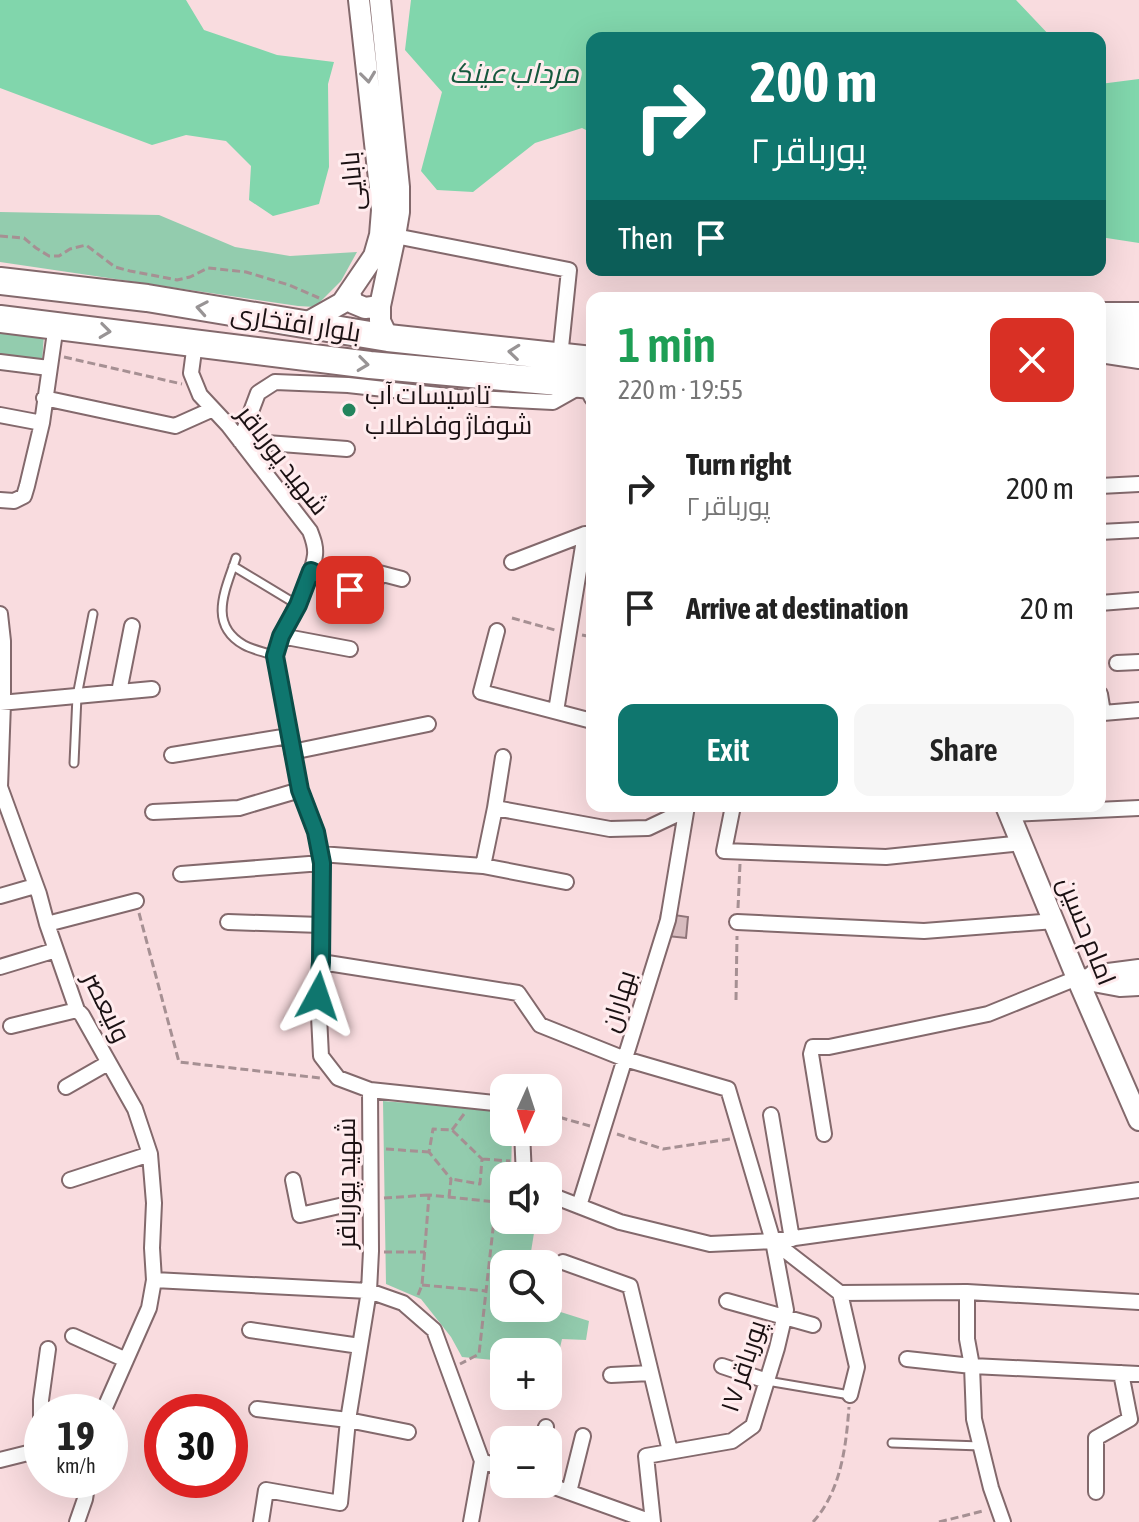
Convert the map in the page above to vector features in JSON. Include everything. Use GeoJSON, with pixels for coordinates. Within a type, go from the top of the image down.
{"type":"FeatureCollection","features":[{"type":"Feature","properties":{"kind":"highway","name":"بلوار افتخاری"},"geometry":{"type":"LineString","coordinates":[[0,281],[147,298],[388,338],[560,357],[586,379]]}},
{"type":"Feature","properties":{"kind":"highway"},"geometry":{"type":"LineString","coordinates":[[1106,316],[1139,316]]}},
{"type":"Feature","properties":{"kind":"highway","name":"بلوار افتخاری"},"geometry":{"type":"LineString","coordinates":[[0,319],[370,365],[586,382]]}},
{"type":"Feature","properties":{"kind":"highway"},"geometry":{"type":"LineString","coordinates":[[1106,342],[1139,342]]}},
{"type":"Feature","properties":{"kind":"main road","name":"بابایی"},"geometry":{"type":"LineString","coordinates":[[303,325],[344,299],[374,256],[380,235],[382,210],[359,0]]}},
{"type":"Feature","properties":{"kind":"main road","name":"بابایی"},"geometry":{"type":"LineString","coordinates":[[380,0],[399,187],[399,212],[380,306],[380,321],[388,338]]}},
{"type":"Feature","properties":{"kind":"main road"},"geometry":{"type":"LineString","coordinates":[[344,299],[365,308],[380,306]]}},
{"type":"Feature","properties":{"kind":"main road","name":"امام حسین"},"geometry":{"type":"LineString","coordinates":[[1009,812],[1139,1120]]}},
{"type":"Feature","properties":{"kind":"main road"},"geometry":{"type":"LineString","coordinates":[[1077,978],[1139,970]]}},
{"type":"Feature","properties":{"kind":"main road"},"geometry":{"type":"LineString","coordinates":[[1077,978],[1120,986],[1139,985]]}},
{"type":"Feature","properties":{"kind":"street"},"geometry":{"type":"LineString","coordinates":[[395,236],[569,270],[560,357]]}},
{"type":"Feature","properties":{"kind":"street"},"geometry":{"type":"LineString","coordinates":[[0,500],[14,501],[24,496],[42,423],[56,325]]}},
{"type":"Feature","properties":{"kind":"street"},"geometry":{"type":"LineString","coordinates":[[195,343],[191,373],[197,388]]}},
{"type":"Feature","properties":{"kind":"street"},"geometry":{"type":"LineString","coordinates":[[1106,356],[1139,361]]}},
{"type":"Feature","properties":{"kind":"street"},"geometry":{"type":"LineString","coordinates":[[0,362],[50,361]]}},
{"type":"Feature","properties":{"kind":"street"},"geometry":{"type":"LineString","coordinates":[[347,449],[240,441],[258,393],[275,382],[553,402],[586,384]]}},
{"type":"Feature","properties":{"kind":"street","name":"شهید پورباقر"},"geometry":{"type":"LineString","coordinates":[[197,388],[310,531],[315,544],[311,571],[275,656],[300,790],[316,832],[321,858],[318,996],[321,1056],[338,1078],[370,1090],[369,1291],[348,1420],[340,1503],[266,1490],[261,1522]]}},
{"type":"Feature","properties":{"kind":"street"},"geometry":{"type":"LineString","coordinates":[[44,398],[175,426],[213,409]]}},
{"type":"Feature","properties":{"kind":"street"},"geometry":{"type":"LineString","coordinates":[[0,415],[42,423]]}},
{"type":"Feature","properties":{"kind":"street"},"geometry":{"type":"LineString","coordinates":[[1106,486],[1139,484]]}},
{"type":"Feature","properties":{"kind":"street"},"geometry":{"type":"LineString","coordinates":[[1106,532],[1139,530]]}},
{"type":"Feature","properties":{"kind":"street"},"geometry":{"type":"LineString","coordinates":[[512,562],[586,535]]}},
{"type":"Feature","properties":{"kind":"street"},"geometry":{"type":"LineString","coordinates":[[556,711],[586,550]]}},
{"type":"Feature","properties":{"kind":"street"},"geometry":{"type":"LineString","coordinates":[[311,571],[369,600],[379,573],[402,579]]}},
{"type":"Feature","properties":{"kind":"street"},"geometry":{"type":"LineString","coordinates":[[1106,603],[1139,600]]}},
{"type":"Feature","properties":{"kind":"street","name":"ولیعصر"},"geometry":{"type":"LineString","coordinates":[[0,614],[3,641],[0,787],[77,1010],[135,1109],[150,1154],[154,1203],[154,1280],[149,1308],[111,1394]]}},
{"type":"Feature","properties":{"kind":"street"},"geometry":{"type":"LineString","coordinates":[[119,692],[132,626]]}},
{"type":"Feature","properties":{"kind":"street"},"geometry":{"type":"LineString","coordinates":[[497,631],[481,692],[586,719]]}},
{"type":"Feature","properties":{"kind":"street"},"geometry":{"type":"LineString","coordinates":[[281,636],[350,649]]}},
{"type":"Feature","properties":{"kind":"street"},"geometry":{"type":"LineString","coordinates":[[1117,663],[1139,662]]}},
{"type":"Feature","properties":{"kind":"street"},"geometry":{"type":"LineString","coordinates":[[2,703],[152,689]]}},
{"type":"Feature","properties":{"kind":"street"},"geometry":{"type":"LineString","coordinates":[[1106,713],[1139,710]]}},
{"type":"Feature","properties":{"kind":"street"},"geometry":{"type":"LineString","coordinates":[[292,752],[428,724]]}},
{"type":"Feature","properties":{"kind":"street"},"geometry":{"type":"LineString","coordinates":[[172,755],[289,736]]}},
{"type":"Feature","properties":{"kind":"street"},"geometry":{"type":"LineString","coordinates":[[483,866],[503,757]]}},
{"type":"Feature","properties":{"kind":"street"},"geometry":{"type":"LineString","coordinates":[[153,812],[239,808],[300,790]]}},
{"type":"Feature","properties":{"kind":"street"},"geometry":{"type":"LineString","coordinates":[[495,808],[610,829],[648,828],[678,812]]}},
{"type":"Feature","properties":{"kind":"street"},"geometry":{"type":"LineString","coordinates":[[1106,809],[1139,808]]}},
{"type":"Feature","properties":{"kind":"street","name":"بهاران"},"geometry":{"type":"LineString","coordinates":[[579,1206],[668,920],[685,812]]}},
{"type":"Feature","properties":{"kind":"street"},"geometry":{"type":"LineString","coordinates":[[732,812],[724,851],[886,857],[1023,843]]}},
{"type":"Feature","properties":{"kind":"street"},"geometry":{"type":"LineString","coordinates":[[181,874],[321,858],[483,866],[566,882]]}},
{"type":"Feature","properties":{"kind":"street"},"geometry":{"type":"LineString","coordinates":[[0,896],[35,886]]}},
{"type":"Feature","properties":{"kind":"street"},"geometry":{"type":"LineString","coordinates":[[47,924],[136,901]]}},
{"type":"Feature","properties":{"kind":"street"},"geometry":{"type":"LineString","coordinates":[[737,922],[924,931],[1055,921]]}},
{"type":"Feature","properties":{"kind":"street"},"geometry":{"type":"LineString","coordinates":[[228,922],[321,925]]}},
{"type":"Feature","properties":{"kind":"street"},"geometry":{"type":"LineString","coordinates":[[0,967],[56,950]]}},
{"type":"Feature","properties":{"kind":"street"},"geometry":{"type":"LineString","coordinates":[[321,962],[518,993],[540,1025],[625,1059]]}},
{"type":"Feature","properties":{"kind":"street"},"geometry":{"type":"LineString","coordinates":[[824,1134],[811,1054],[813,1047],[829,1047],[988,1014],[1077,978]]}},
{"type":"Feature","properties":{"kind":"street"},"geometry":{"type":"LineString","coordinates":[[11,1026],[77,1010]]}},
{"type":"Feature","properties":{"kind":"street","name":"پورباقر ۱۷"},"geometry":{"type":"LineString","coordinates":[[625,1059],[728,1089],[773,1241],[786,1310],[753,1426],[732,1441],[670,1451]]}},
{"type":"Feature","properties":{"kind":"street"},"geometry":{"type":"LineString","coordinates":[[66,1087],[108,1063]]}},
{"type":"Feature","properties":{"kind":"street"},"geometry":{"type":"LineString","coordinates":[[370,1090],[490,1103]]}},
{"type":"Feature","properties":{"kind":"street"},"geometry":{"type":"LineString","coordinates":[[771,1115],[792,1239]]}},
{"type":"Feature","properties":{"kind":"street"},"geometry":{"type":"LineString","coordinates":[[70,1180],[150,1154]]}},
{"type":"Feature","properties":{"kind":"street"},"geometry":{"type":"LineString","coordinates":[[293,1180],[300,1215],[370,1199]]}},
{"type":"Feature","properties":{"kind":"street"},"geometry":{"type":"LineString","coordinates":[[562,1199],[620,1222],[710,1244],[792,1239],[1139,1190]]}},
{"type":"Feature","properties":{"kind":"street"},"geometry":{"type":"LineString","coordinates":[[773,1241],[840,1293],[967,1292],[1139,1302]]}},
{"type":"Feature","properties":{"kind":"street"},"geometry":{"type":"LineString","coordinates":[[562,1490],[652,1522],[646,1456],[670,1451],[630,1286],[563,1262]]}},
{"type":"Feature","properties":{"kind":"street"},"geometry":{"type":"LineString","coordinates":[[154,1280],[369,1291],[403,1303],[434,1330],[482,1461],[471,1522]]}},
{"type":"Feature","properties":{"kind":"street"},"geometry":{"type":"LineString","coordinates":[[967,1292],[967,1339],[972,1366],[974,1419],[1003,1522]]}},
{"type":"Feature","properties":{"kind":"street"},"geometry":{"type":"LineString","coordinates":[[840,1293],[857,1367],[850,1395]]}},
{"type":"Feature","properties":{"kind":"street"},"geometry":{"type":"LineString","coordinates":[[727,1301],[813,1325]]}},
{"type":"Feature","properties":{"kind":"street"},"geometry":{"type":"LineString","coordinates":[[250,1330],[360,1346]]}},
{"type":"Feature","properties":{"kind":"street"},"geometry":{"type":"LineString","coordinates":[[73,1336],[126,1360]]}},
{"type":"Feature","properties":{"kind":"street"},"geometry":{"type":"LineString","coordinates":[[42,1394],[48,1349]]}},
{"type":"Feature","properties":{"kind":"street"},"geometry":{"type":"LineString","coordinates":[[907,1359],[972,1366],[1139,1374]]}},
{"type":"Feature","properties":{"kind":"street"},"geometry":{"type":"LineString","coordinates":[[722,1366],[767,1381]]}},
{"type":"Feature","properties":{"kind":"street"},"geometry":{"type":"LineString","coordinates":[[611,1375],[651,1373]]}},
{"type":"Feature","properties":{"kind":"street"},"geometry":{"type":"LineString","coordinates":[[1096,1492],[1096,1438],[1130,1419],[1121,1373]]}},
{"type":"Feature","properties":{"kind":"street"},"geometry":{"type":"LineString","coordinates":[[257,1409],[348,1420],[408,1432]]}},
{"type":"Feature","properties":{"kind":"street"},"geometry":{"type":"LineString","coordinates":[[569,1492],[583,1436]]}},
{"type":"Feature","properties":{"kind":"street"},"geometry":{"type":"LineString","coordinates":[[0,1460],[24,1454]]}},
{"type":"Feature","properties":{"kind":"street"},"geometry":{"type":"LineString","coordinates":[[482,1461],[490,1464]]}},
{"type":"Feature","properties":{"kind":"street"},"geometry":{"type":"LineString","coordinates":[[77,1522],[85,1498]]}},
{"type":"Feature","properties":{"kind":"lane"},"geometry":{"type":"LineString","coordinates":[[275,656],[243,644],[225,629],[221,615],[223,596],[234,562],[298,605]]}},
{"type":"Feature","properties":{"kind":"lane"},"geometry":{"type":"LineString","coordinates":[[74,763],[77,696],[93,614]]}},
{"type":"Feature","properties":{"kind":"lane"},"geometry":{"type":"LineString","coordinates":[[767,1381],[850,1395]]}},
{"type":"Feature","properties":{"kind":"lane"},"geometry":{"type":"LineString","coordinates":[[892,1443],[981,1446]]}},
{"type":"Feature","properties":{"kind":"path"},"geometry":{"type":"LineString","coordinates":[[0,236],[24,238],[49,256],[59,256],[86,245],[115,267],[177,280],[208,268],[246,272],[344,299]]}},
{"type":"Feature","properties":{"kind":"path"},"geometry":{"type":"LineString","coordinates":[[50,361],[197,388]]}},
{"type":"Feature","properties":{"kind":"path"},"geometry":{"type":"LineString","coordinates":[[512,618],[586,636]]}},
{"type":"Feature","properties":{"kind":"path"},"geometry":{"type":"LineString","coordinates":[[136,901],[179,1062],[330,1081]]}},
{"type":"Feature","properties":{"kind":"path"},"geometry":{"type":"LineString","coordinates":[[562,1118],[663,1149],[742,1137]]}},
{"type":"Feature","properties":{"kind":"path"},"geometry":{"type":"LineString","coordinates":[[429,1152],[433,1129],[452,1130],[482,1159],[495,1162]]}},
{"type":"Feature","properties":{"kind":"path"},"geometry":{"type":"LineString","coordinates":[[370,1148],[429,1152],[451,1179],[480,1184],[482,1159]]}},
{"type":"Feature","properties":{"kind":"path"},"geometry":{"type":"LineString","coordinates":[[449,1197],[451,1179]]}},
{"type":"Feature","properties":{"kind":"path"},"geometry":{"type":"LineString","coordinates":[[412,1310],[422,1285],[429,1195]]}},
{"type":"Feature","properties":{"kind":"path"},"geometry":{"type":"LineString","coordinates":[[370,1199],[429,1195],[496,1202],[479,1354],[448,1369]]}},
{"type":"Feature","properties":{"kind":"path"},"geometry":{"type":"LineString","coordinates":[[371,1251],[425,1252]]}},
{"type":"Feature","properties":{"kind":"path"},"geometry":{"type":"LineString","coordinates":[[422,1285],[487,1291]]}},
{"type":"Feature","properties":{"kind":"path"},"geometry":{"type":"LineString","coordinates":[[813,1522],[836,1486],[850,1395]]}},
{"type":"Feature","properties":{"kind":"path"},"geometry":{"type":"LineString","coordinates":[[939,1522],[998,1507]]}},
{"type":"Feature","properties":{"kind":"shaded area"},"geometry":{"type":"Polygon","coordinates":[[[0,212],[159,215],[235,247],[290,256],[357,252],[341,281],[315,307],[298,306],[0,262],[0,212]]]}},
{"type":"Feature","properties":{"kind":"shaded area"},"geometry":{"type":"Polygon","coordinates":[[[0,328],[44,334],[42,363],[0,359],[0,328]]]}},
{"type":"Feature","properties":{"kind":"shaded area"},"geometry":{"type":"Polygon","coordinates":[[[383,1101],[490,1110],[490,1146],[512,1146],[511,1162],[490,1162],[490,1234],[534,1234],[531,1250],[490,1250],[490,1322],[562,1322],[562,1312],[589,1321],[586,1340],[490,1338],[490,1360],[462,1357],[451,1337],[421,1299],[386,1284],[383,1101]]]}},
{"type":"Feature","properties":{"kind":"water"},"geometry":{"type":"Polygon","coordinates":[[[0,0],[186,0],[204,30],[277,55],[334,62],[328,84],[329,167],[319,204],[273,216],[249,200],[251,166],[226,141],[186,135],[152,145],[0,88],[0,0]]]}},
{"type":"Feature","properties":{"kind":"water","name":"مرداب عینک"},"geometry":{"type":"Polygon","coordinates":[[[411,0],[1016,0],[1046,32],[586,32],[586,130],[582,128],[535,143],[473,192],[437,190],[421,171],[442,92],[405,50],[411,0]]]}},
{"type":"Feature","properties":{"kind":"water"},"geometry":{"type":"Polygon","coordinates":[[[1139,79],[1139,243],[1106,238],[1106,83],[1139,79]]]}},
{"type":"Feature","properties":{"kind":"building"},"geometry":{"type":"Polygon","coordinates":[[[661,913],[688,917],[686,938],[658,935],[661,913]]]}},
{"type":"Feature","properties":{"kind":"place","name":"تاسیسات آب شوفاژ وفاضلاب"},"geometry":{"type":"Point","coordinates":[349,410]}},
{"type":"Feature","properties":{"kind":"route"},"geometry":{"type":"LineString","coordinates":[[318,996],[322,863],[316,832],[300,790],[275,656],[311,571],[350,590]]}}]}
